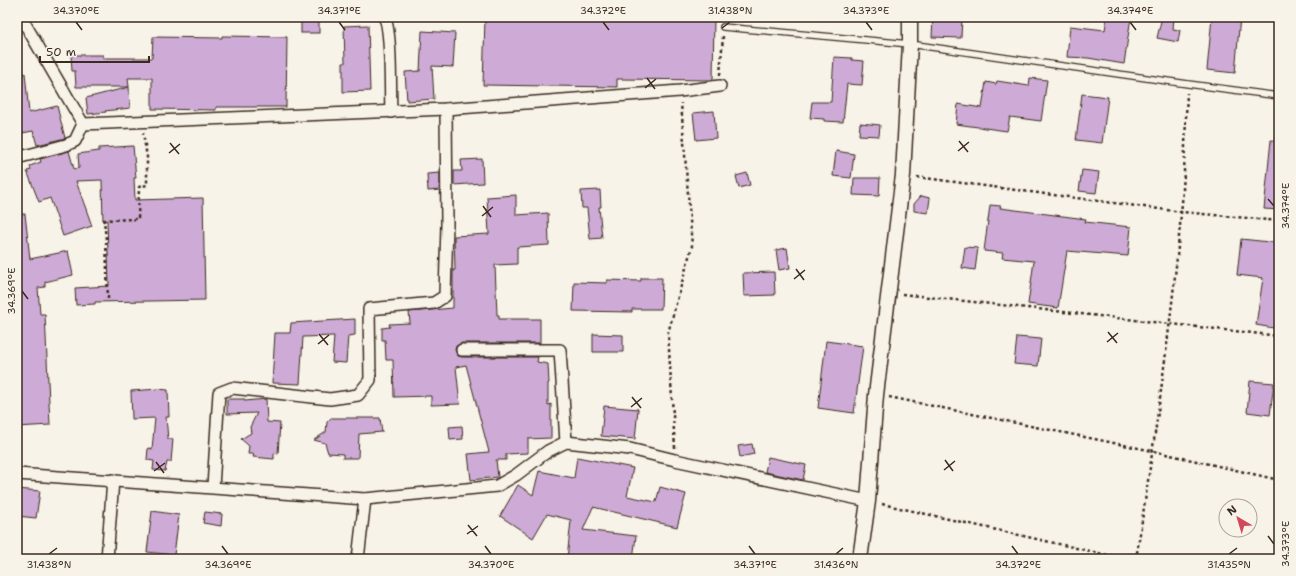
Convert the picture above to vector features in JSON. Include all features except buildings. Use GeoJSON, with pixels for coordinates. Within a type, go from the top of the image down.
{"type":"FeatureCollection","features":[{"type":"Feature","properties":{"kind":"street"},"geometry":{"type":"LineString","coordinates":[[21,17],[82,124]]}},
{"type":"Feature","properties":{"kind":"street"},"geometry":{"type":"LineString","coordinates":[[384,17],[387,21],[389,37],[391,112]]}},
{"type":"Feature","properties":{"kind":"street"},"geometry":{"type":"LineString","coordinates":[[860,559],[868,501],[876,395],[903,175],[910,17]]}},
{"type":"Feature","properties":{"kind":"street"},"geometry":{"type":"LineString","coordinates":[[82,124],[446,109],[680,91],[720,86]]}},
{"type":"Feature","properties":{"kind":"street"},"geometry":{"type":"LineString","coordinates":[[213,488],[219,393],[232,388],[330,398],[358,395],[370,380],[369,309],[434,303],[445,296],[447,224],[446,109]]}},
{"type":"Feature","properties":{"kind":"street"},"geometry":{"type":"LineString","coordinates":[[17,158],[74,141],[82,124]]}},
{"type":"Feature","properties":{"kind":"street"},"geometry":{"type":"LineString","coordinates":[[462,350],[560,350],[566,442]]}},
{"type":"Feature","properties":{"kind":"street"},"geometry":{"type":"LineString","coordinates":[[17,474],[365,499],[497,486],[516,475],[548,451],[566,442],[630,449],[868,501]]}},
{"type":"Feature","properties":{"kind":"street"},"geometry":{"type":"LineString","coordinates":[[107,559],[113,480]]}},
{"type":"Feature","properties":{"kind":"street"},"geometry":{"type":"LineString","coordinates":[[358,559],[365,499]]}},
{"type":"Feature","properties":{"kind":"lane"},"geometry":{"type":"LineString","coordinates":[[723,28],[910,44],[1279,96]]}},
{"type":"Feature","properties":{"kind":"path"},"geometry":{"type":"LineString","coordinates":[[720,86],[723,28]]}},
{"type":"Feature","properties":{"kind":"path"},"geometry":{"type":"LineString","coordinates":[[1136,559],[1153,451],[1182,212],[1188,84]]}},
{"type":"Feature","properties":{"kind":"path"},"geometry":{"type":"LineString","coordinates":[[675,460],[668,333],[692,246],[680,91]]}},
{"type":"Feature","properties":{"kind":"path"},"geometry":{"type":"LineString","coordinates":[[108,299],[104,220],[138,219],[139,187],[147,185],[147,157],[141,122]]}},
{"type":"Feature","properties":{"kind":"path"},"geometry":{"type":"LineString","coordinates":[[903,175],[1182,212],[1279,221]]}},
{"type":"Feature","properties":{"kind":"path"},"geometry":{"type":"LineString","coordinates":[[889,292],[1279,336]]}},
{"type":"Feature","properties":{"kind":"path"},"geometry":{"type":"LineString","coordinates":[[876,395],[1153,451],[1279,480]]}},
{"type":"Feature","properties":{"kind":"path"},"geometry":{"type":"LineString","coordinates":[[868,501],[1125,559]]}}]}
